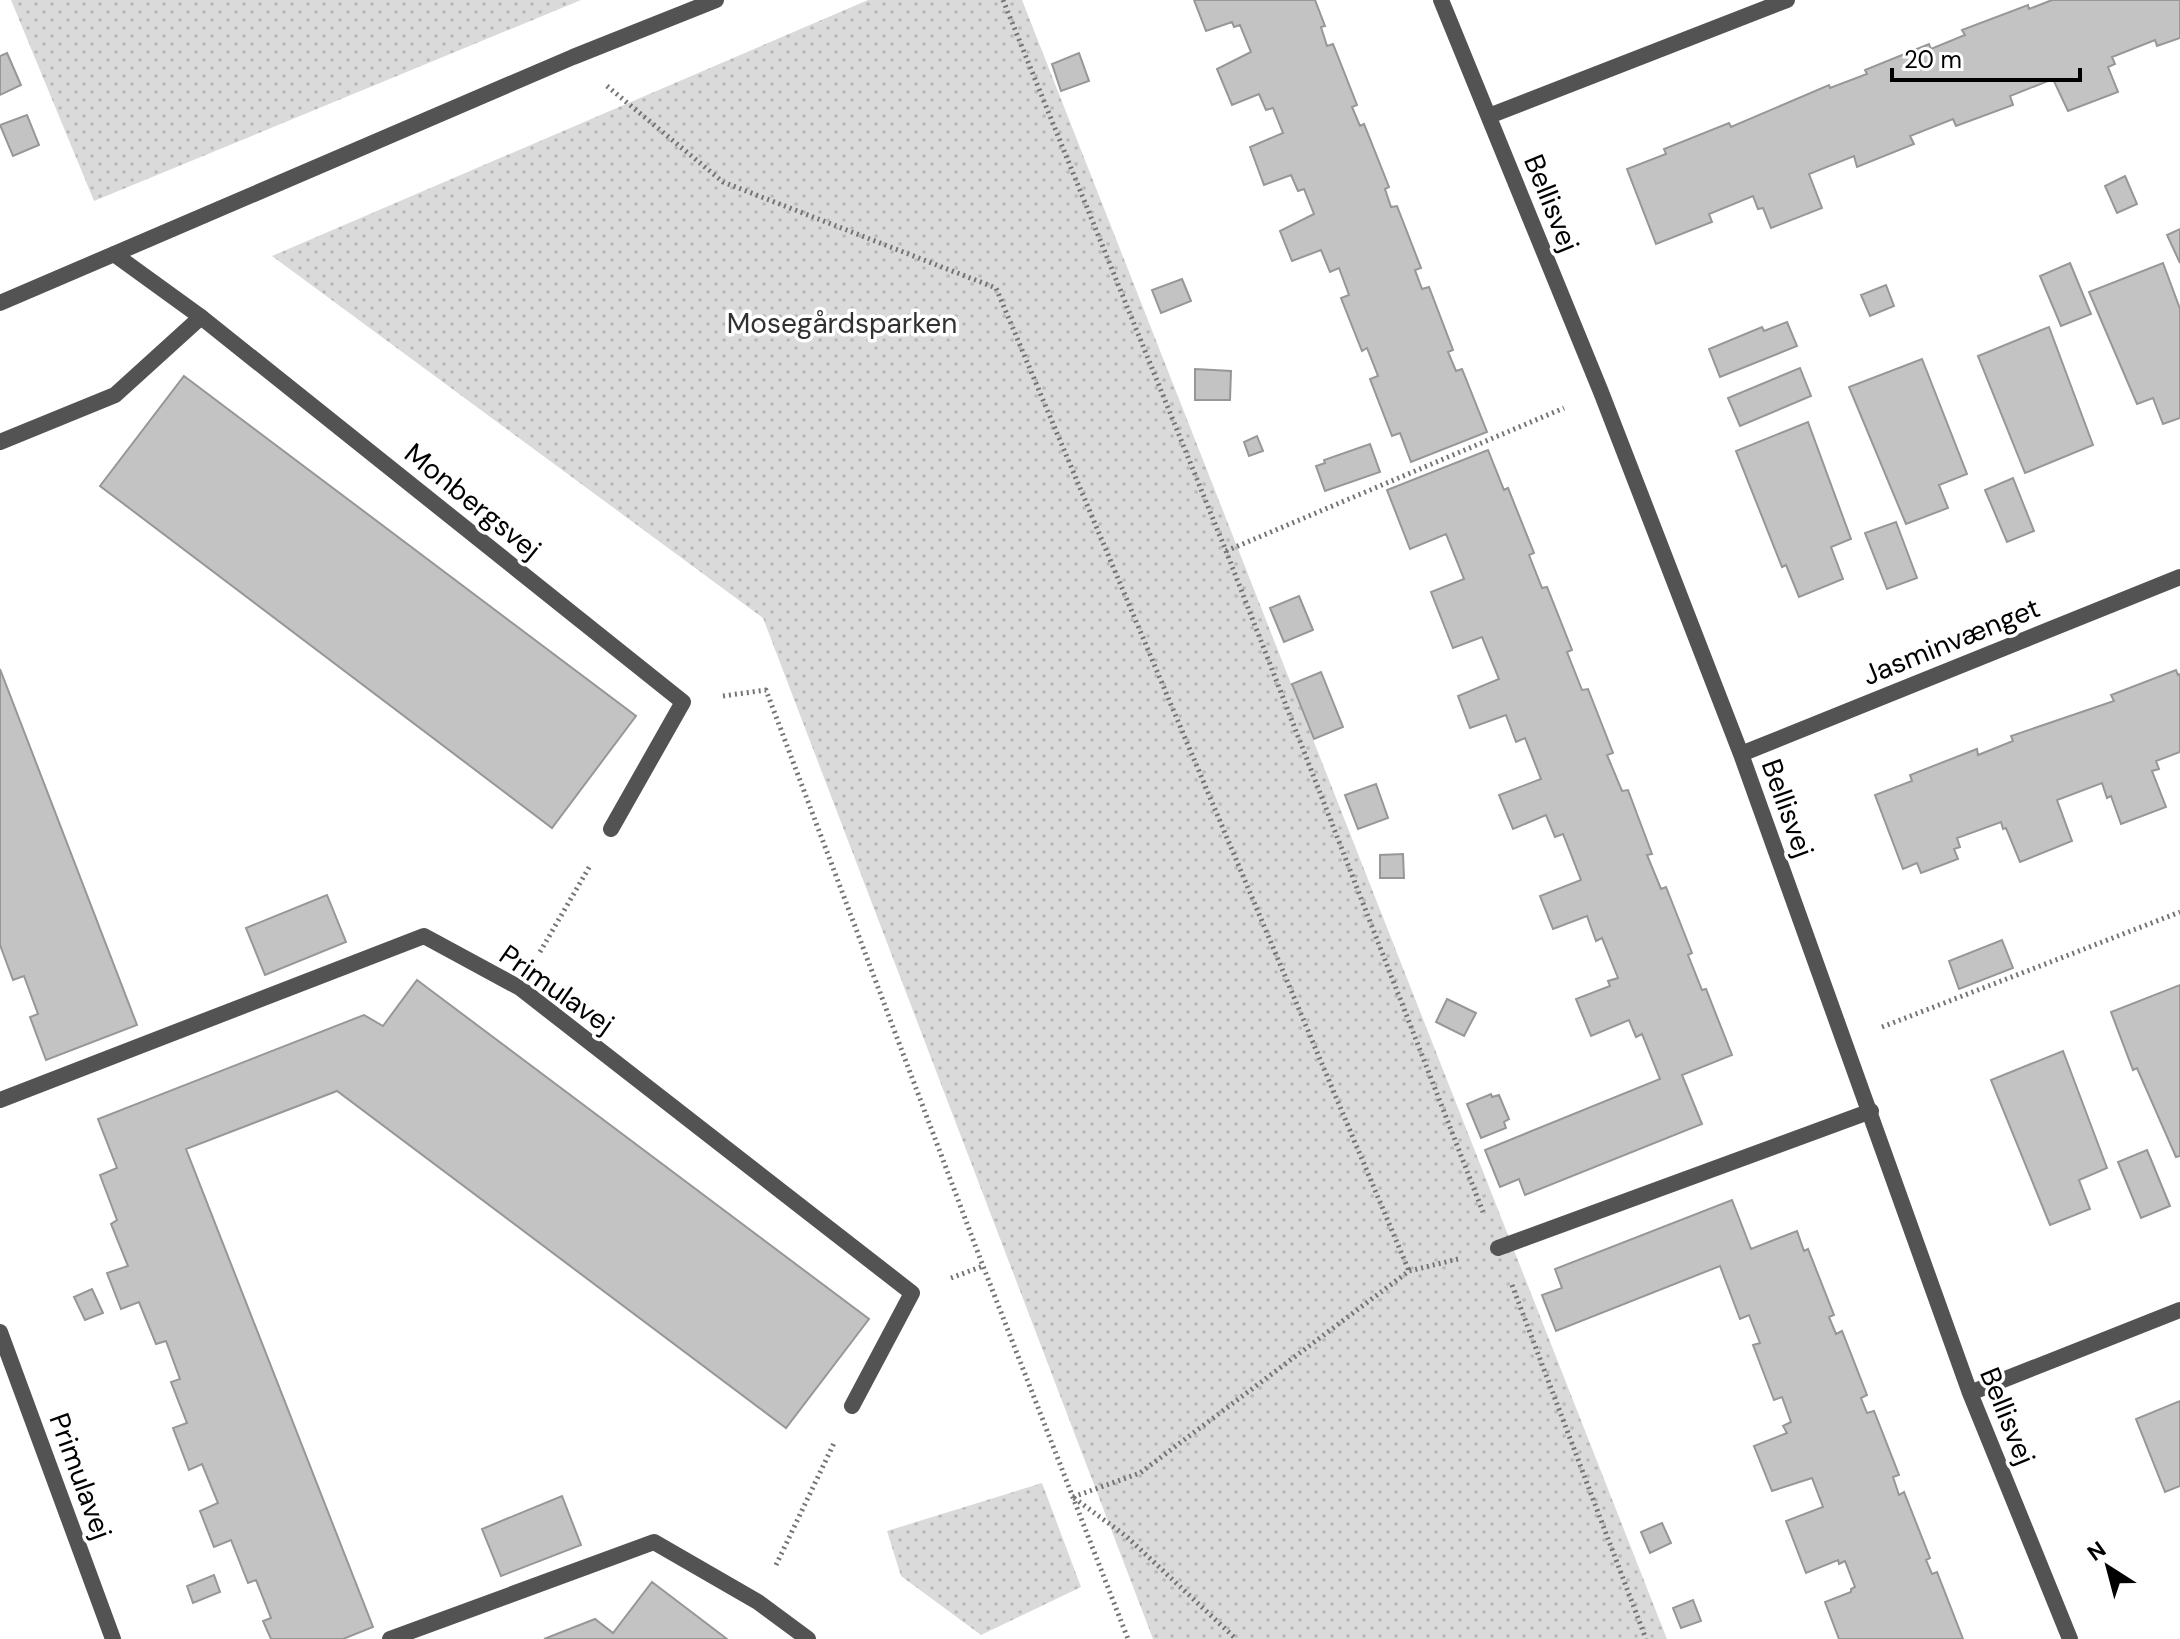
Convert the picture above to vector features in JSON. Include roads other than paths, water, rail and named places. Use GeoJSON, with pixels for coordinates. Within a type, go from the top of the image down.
{"type":"FeatureCollection","features":[{"type":"Feature","properties":{"kind":"street"},"geometry":{"type":"LineString","coordinates":[[0,303],[573,57],[716,0]]}},
{"type":"Feature","properties":{"kind":"street","name":"Bellisvej"},"geometry":{"type":"LineString","coordinates":[[1441,0],[1601,392],[1741,754],[1970,1393],[2070,1639]]}},
{"type":"Feature","properties":{"kind":"street"},"geometry":{"type":"LineString","coordinates":[[1489,116],[1787,0]]}},
{"type":"Feature","properties":{"kind":"street","name":"Monbergsvej"},"geometry":{"type":"LineString","coordinates":[[114,254],[201,317],[683,702],[611,829]]}},
{"type":"Feature","properties":{"kind":"street"},"geometry":{"type":"LineString","coordinates":[[0,442],[115,395],[201,317]]}},
{"type":"Feature","properties":{"kind":"street","name":"Jasminvænget"},"geometry":{"type":"LineString","coordinates":[[1741,754],[2180,577]]}},
{"type":"Feature","properties":{"kind":"street","name":"Primulavej"},"geometry":{"type":"LineString","coordinates":[[0,1100],[424,936],[520,988],[912,1293],[852,1406]]}},
{"type":"Feature","properties":{"kind":"street"},"geometry":{"type":"LineString","coordinates":[[1498,1248],[1871,1111]]}},
{"type":"Feature","properties":{"kind":"street"},"geometry":{"type":"LineString","coordinates":[[1970,1393],[2180,1310]]}},
{"type":"Feature","properties":{"kind":"street","name":"Primulavej"},"geometry":{"type":"LineString","coordinates":[[0,1332],[113,1639]]}},
{"type":"Feature","properties":{"kind":"street"},"geometry":{"type":"LineString","coordinates":[[390,1639],[654,1542],[758,1602],[808,1639]]}},
{"type":"Feature","properties":{"kind":"park label","name":"Mosegårdsparken"},"geometry":{"type":"Point","coordinates":[842,323]}}]}
